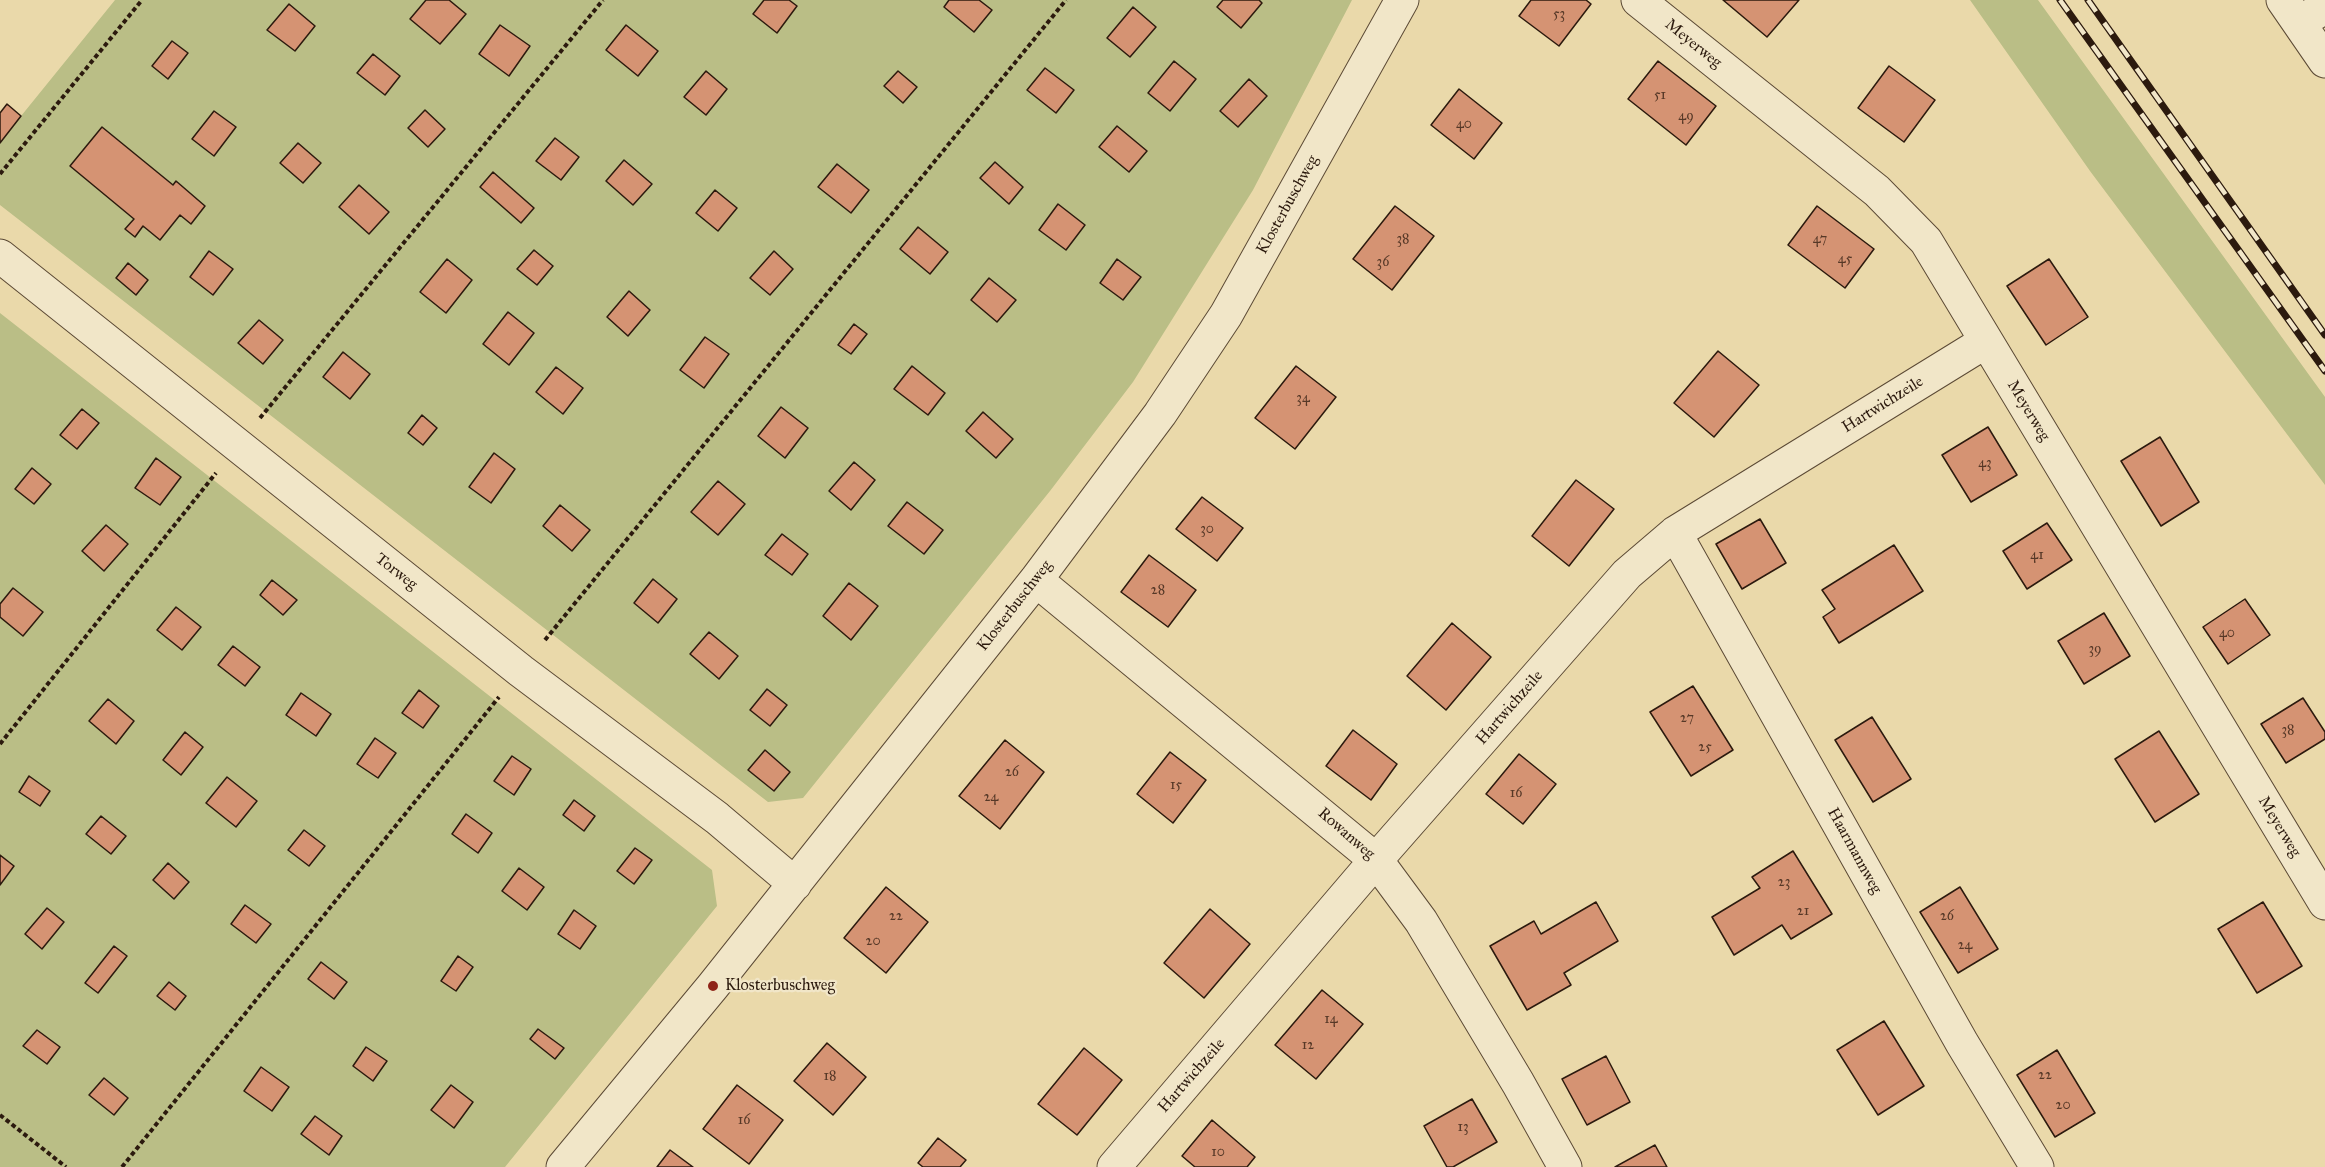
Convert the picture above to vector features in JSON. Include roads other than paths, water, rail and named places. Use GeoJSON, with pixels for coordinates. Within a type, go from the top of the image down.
{"type":"FeatureCollection","features":[{"type":"Feature","properties":{"kind":"street","name":"Klosterbuschweg"},"geometry":{"type":"LineString","coordinates":[[563,1167],[795,884],[1036,580],[1160,414],[1226,315],[1402,0]]}},
{"type":"Feature","properties":{"kind":"street","name":"Meyerweg"},"geometry":{"type":"LineString","coordinates":[[1638,0],[1877,191],[1926,241],[2325,903]]}},
{"type":"Feature","properties":{"kind":"street"},"geometry":{"type":"LineString","coordinates":[[2302,10],[2325,62]]}},
{"type":"Feature","properties":{"kind":"street","name":"Torweg"},"geometry":{"type":"LineString","coordinates":[[0,256],[521,671],[717,818],[795,884]]}},
{"type":"Feature","properties":{"kind":"street","name":"Hartwichzeile"},"geometry":{"type":"LineString","coordinates":[[1114,1167],[1376,860],[1627,574],[1675,533],[1985,342]]}},
{"type":"Feature","properties":{"kind":"street","name":"Haarmannweg"},"geometry":{"type":"LineString","coordinates":[[1675,533],[1956,1033],[2037,1167]]}},
{"type":"Feature","properties":{"kind":"street","name":"Rowanweg"},"geometry":{"type":"LineString","coordinates":[[1036,580],[1376,860],[1420,921],[1518,1083],[1565,1167]]}},
{"type":"Feature","properties":{"kind":"railway"},"geometry":{"type":"LineString","coordinates":[[2060,0],[2325,371]]}},
{"type":"Feature","properties":{"kind":"railway"},"geometry":{"type":"LineString","coordinates":[[2088,0],[2325,335]]}},
{"type":"Feature","properties":{"kind":"place","name":"Klosterbuschweg"},"geometry":{"type":"Point","coordinates":[713,986]}}]}
